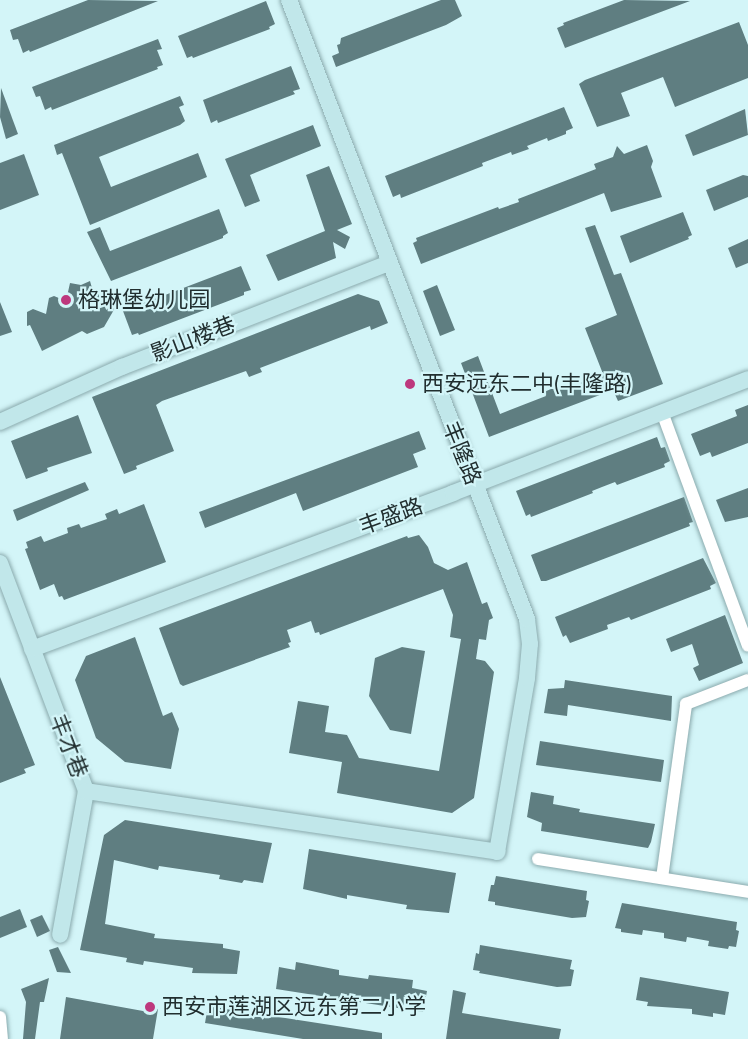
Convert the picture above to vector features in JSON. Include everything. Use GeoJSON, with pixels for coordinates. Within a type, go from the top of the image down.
{"type":"FeatureCollection","features":[{"type":"Feature","properties":{"kind":"street","name":"丰隆路"},"geometry":{"type":"LineString","coordinates":[[86,791],[497,852],[527,678],[530,644],[527,619],[289,0]]}},
{"type":"Feature","properties":{"kind":"street","name":"影山楼巷"},"geometry":{"type":"LineString","coordinates":[[0,422],[122,367],[389,263]]}},
{"type":"Feature","properties":{"kind":"street","name":"丰盛路"},"geometry":{"type":"LineString","coordinates":[[32,649],[475,484],[748,379]]}},
{"type":"Feature","properties":{"kind":"street"},"geometry":{"type":"LineString","coordinates":[[662,412],[748,646]]}},
{"type":"Feature","properties":{"kind":"street","name":"丰才巷"},"geometry":{"type":"LineString","coordinates":[[0,563],[86,791],[60,935]]}},
{"type":"Feature","properties":{"kind":"street"},"geometry":{"type":"LineString","coordinates":[[662,878],[686,704],[748,680]]}},
{"type":"Feature","properties":{"kind":"street"},"geometry":{"type":"LineString","coordinates":[[538,859],[748,892]]}},
{"type":"Feature","properties":{"kind":"street"},"geometry":{"type":"LineString","coordinates":[[0,1017],[2,1039]]}},
{"type":"Feature","properties":{"kind":"building"},"geometry":{"type":"Polygon","coordinates":[[[88,0],[158,1],[30,52],[29,50],[23,53],[18,39],[13,40],[10,30],[88,0]]]}},
{"type":"Feature","properties":{"kind":"building"},"geometry":{"type":"Polygon","coordinates":[[[441,0],[455,0],[462,16],[446,25],[336,67],[332,56],[339,53],[337,45],[340,44],[341,38],[441,0]]]}},
{"type":"Feature","properties":{"kind":"building"},"geometry":{"type":"Polygon","coordinates":[[[624,0],[690,1],[565,48],[557,28],[564,25],[563,23],[624,0]]]}},
{"type":"Feature","properties":{"kind":"building"},"geometry":{"type":"Polygon","coordinates":[[[266,1],[275,24],[269,27],[270,29],[193,58],[192,56],[187,58],[178,36],[266,1]]]}},
{"type":"Feature","properties":{"kind":"building"},"geometry":{"type":"Polygon","coordinates":[[[739,22],[748,45],[748,78],[675,107],[663,77],[621,93],[630,116],[597,127],[579,84],[739,22]]]}},
{"type":"Feature","properties":{"kind":"building"},"geometry":{"type":"Polygon","coordinates":[[[158,39],[162,49],[157,50],[163,65],[157,67],[158,69],[52,110],[51,107],[45,110],[40,96],[36,97],[32,87],[158,39]]]}},
{"type":"Feature","properties":{"kind":"building"},"geometry":{"type":"Polygon","coordinates":[[[291,66],[300,89],[293,91],[295,94],[218,123],[217,120],[211,123],[203,100],[291,66]]]}},
{"type":"Feature","properties":{"kind":"building"},"geometry":{"type":"Polygon","coordinates":[[[1,88],[18,134],[6,139],[0,117],[1,88]]]}},
{"type":"Feature","properties":{"kind":"building"},"geometry":{"type":"Polygon","coordinates":[[[180,96],[184,105],[179,107],[185,121],[180,125],[99,157],[111,187],[198,153],[207,177],[90,225],[62,153],[57,155],[54,145],[180,96]]]}},
{"type":"Feature","properties":{"kind":"building"},"geometry":{"type":"Polygon","coordinates":[[[564,107],[573,128],[566,131],[566,134],[548,141],[547,138],[527,146],[529,149],[512,155],[511,152],[482,163],[483,166],[401,198],[400,194],[393,197],[385,176],[564,107]]]}},
{"type":"Feature","properties":{"kind":"building"},"geometry":{"type":"Polygon","coordinates":[[[745,109],[748,135],[693,156],[685,135],[745,109]]]}},
{"type":"Feature","properties":{"kind":"building"},"geometry":{"type":"Polygon","coordinates":[[[313,125],[321,146],[250,175],[260,201],[245,207],[225,159],[313,125]]]}},
{"type":"Feature","properties":{"kind":"building"},"geometry":{"type":"Polygon","coordinates":[[[647,145],[653,161],[651,167],[662,197],[611,212],[604,193],[421,264],[413,243],[417,241],[416,238],[498,207],[499,209],[519,202],[518,199],[596,169],[594,164],[613,157],[617,146],[624,154],[647,145]]]}},
{"type":"Feature","properties":{"kind":"building"},"geometry":{"type":"Polygon","coordinates":[[[24,154],[39,195],[0,210],[0,163],[24,154]]]}},
{"type":"Feature","properties":{"kind":"building"},"geometry":{"type":"Polygon","coordinates":[[[329,166],[352,224],[337,230],[350,237],[345,249],[333,242],[336,258],[278,281],[266,255],[325,231],[306,175],[329,166]]]}},
{"type":"Feature","properties":{"kind":"building"},"geometry":{"type":"Polygon","coordinates":[[[743,175],[748,176],[748,197],[714,211],[706,190],[743,175]]]}},
{"type":"Feature","properties":{"kind":"building"},"geometry":{"type":"Polygon","coordinates":[[[219,209],[228,233],[223,238],[111,281],[87,232],[100,227],[110,251],[219,209]]]}},
{"type":"Feature","properties":{"kind":"building"},"geometry":{"type":"Polygon","coordinates":[[[683,212],[692,235],[688,237],[689,239],[630,263],[620,236],[683,212]]]}},
{"type":"Feature","properties":{"kind":"building"},"geometry":{"type":"Polygon","coordinates":[[[595,225],[614,275],[621,273],[663,384],[618,401],[613,390],[489,437],[461,363],[478,356],[500,414],[546,396],[544,392],[565,383],[567,388],[603,374],[585,328],[617,315],[585,228],[595,225]]]}},
{"type":"Feature","properties":{"kind":"building"},"geometry":{"type":"Polygon","coordinates":[[[748,239],[748,263],[736,268],[728,248],[748,239]]]}},
{"type":"Feature","properties":{"kind":"building"},"geometry":{"type":"Polygon","coordinates":[[[241,266],[251,290],[244,292],[244,295],[139,335],[138,333],[132,335],[123,311],[241,266]]]}},
{"type":"Feature","properties":{"kind":"building"},"geometry":{"type":"Polygon","coordinates":[[[90,281],[92,288],[119,301],[104,327],[87,334],[82,331],[42,351],[30,325],[27,326],[27,312],[33,309],[46,314],[49,298],[54,296],[66,301],[70,283],[81,285],[90,281]]]}},
{"type":"Feature","properties":{"kind":"building"},"geometry":{"type":"Polygon","coordinates":[[[437,285],[455,330],[440,336],[423,291],[437,285]]]}},
{"type":"Feature","properties":{"kind":"building"},"geometry":{"type":"Polygon","coordinates":[[[358,294],[379,301],[388,323],[371,330],[370,326],[260,368],[262,372],[249,377],[246,371],[162,401],[156,405],[174,451],[136,466],[137,469],[124,474],[92,397],[358,294]]]}},
{"type":"Feature","properties":{"kind":"building"},"geometry":{"type":"Polygon","coordinates":[[[0,302],[12,332],[0,336],[0,302]]]}},
{"type":"Feature","properties":{"kind":"building"},"geometry":{"type":"Polygon","coordinates":[[[748,405],[748,443],[712,457],[710,452],[700,456],[691,434],[737,416],[735,410],[748,405]]]}},
{"type":"Feature","properties":{"kind":"building"},"geometry":{"type":"Polygon","coordinates":[[[78,415],[92,453],[47,468],[48,471],[26,479],[11,441],[78,415]]]}},
{"type":"Feature","properties":{"kind":"building"},"geometry":{"type":"Polygon","coordinates":[[[419,431],[426,449],[413,454],[418,467],[303,511],[296,493],[205,528],[199,512],[419,431]]]}},
{"type":"Feature","properties":{"kind":"building"},"geometry":{"type":"Polygon","coordinates":[[[657,437],[661,448],[665,447],[670,461],[664,464],[665,467],[617,485],[615,482],[531,517],[530,514],[526,516],[516,491],[657,437]]]}},
{"type":"Feature","properties":{"kind":"building"},"geometry":{"type":"Polygon","coordinates":[[[85,482],[89,490],[17,521],[13,510],[85,482]]]}},
{"type":"Feature","properties":{"kind":"building"},"geometry":{"type":"Polygon","coordinates":[[[748,488],[748,517],[725,522],[716,500],[748,488]]]}},
{"type":"Feature","properties":{"kind":"building"},"geometry":{"type":"Polygon","coordinates":[[[684,497],[693,522],[689,523],[690,526],[541,581],[531,555],[684,497]]]}},
{"type":"Feature","properties":{"kind":"building"},"geometry":{"type":"Polygon","coordinates":[[[144,504],[166,562],[64,600],[62,596],[59,597],[54,584],[40,590],[25,549],[28,548],[26,542],[41,536],[44,542],[68,533],[67,528],[79,524],[81,528],[107,519],[105,514],[117,509],[119,514],[144,504]]]}},
{"type":"Feature","properties":{"kind":"building"},"geometry":{"type":"Polygon","coordinates":[[[419,535],[428,547],[434,563],[448,570],[467,562],[482,604],[487,602],[493,618],[489,620],[486,640],[479,639],[476,659],[485,661],[494,672],[474,798],[452,813],[337,793],[342,762],[289,753],[298,701],[329,706],[325,732],[347,735],[359,758],[439,771],[461,639],[450,637],[453,615],[443,589],[320,635],[319,632],[315,633],[311,621],[287,630],[291,642],[288,643],[290,647],[183,686],[180,684],[159,628],[407,536],[408,538],[419,535]]]}},
{"type":"Feature","properties":{"kind":"building"},"geometry":{"type":"Polygon","coordinates":[[[703,558],[716,583],[710,586],[711,589],[631,620],[629,617],[607,625],[608,629],[570,643],[566,635],[563,637],[555,617],[703,558]]]}},
{"type":"Feature","properties":{"kind":"building"},"geometry":{"type":"Polygon","coordinates":[[[725,615],[743,663],[699,681],[693,668],[699,665],[692,644],[671,652],[666,639],[725,615]]]}},
{"type":"Feature","properties":{"kind":"building"},"geometry":{"type":"Polygon","coordinates":[[[135,637],[163,716],[172,712],[179,729],[171,769],[125,762],[96,738],[75,680],[86,656],[135,637]]]}},
{"type":"Feature","properties":{"kind":"building"},"geometry":{"type":"Polygon","coordinates":[[[402,647],[425,651],[411,734],[390,730],[369,696],[375,658],[402,647]]]}},
{"type":"Feature","properties":{"kind":"building"},"geometry":{"type":"Polygon","coordinates":[[[0,677],[35,765],[24,769],[26,773],[0,783],[0,677]]]}},
{"type":"Feature","properties":{"kind":"building"},"geometry":{"type":"Polygon","coordinates":[[[565,680],[672,696],[671,721],[568,705],[567,716],[544,713],[548,689],[564,688],[565,680]]]}},
{"type":"Feature","properties":{"kind":"building"},"geometry":{"type":"Polygon","coordinates":[[[540,741],[664,760],[661,782],[536,765],[540,741]]]}},
{"type":"Feature","properties":{"kind":"building"},"geometry":{"type":"Polygon","coordinates":[[[531,792],[554,796],[553,804],[580,809],[579,812],[655,824],[651,842],[648,848],[541,831],[542,823],[527,817],[531,792]]]}},
{"type":"Feature","properties":{"kind":"building"},"geometry":{"type":"Polygon","coordinates":[[[125,820],[272,843],[263,883],[244,880],[242,883],[219,879],[220,875],[159,866],[158,870],[114,860],[105,924],[155,934],[154,938],[223,944],[223,948],[240,951],[237,974],[192,973],[193,968],[144,961],[143,965],[126,962],[127,958],[80,950],[104,835],[125,820]]]}},
{"type":"Feature","properties":{"kind":"building"},"geometry":{"type":"Polygon","coordinates":[[[309,849],[456,873],[449,913],[406,909],[407,905],[347,895],[347,899],[303,889],[309,849]]]}},
{"type":"Feature","properties":{"kind":"building"},"geometry":{"type":"Polygon","coordinates":[[[496,876],[587,891],[586,900],[589,901],[586,917],[572,918],[495,905],[495,902],[488,901],[491,885],[494,885],[496,876]]]}},
{"type":"Feature","properties":{"kind":"building"},"geometry":{"type":"Polygon","coordinates":[[[622,903],[737,922],[736,930],[739,931],[736,947],[729,946],[728,949],[708,946],[709,941],[687,937],[686,942],[664,938],[664,933],[643,930],[642,935],[621,932],[621,929],[615,928],[622,903]]]}},
{"type":"Feature","properties":{"kind":"building"},"geometry":{"type":"Polygon","coordinates":[[[20,909],[27,927],[0,938],[0,917],[20,909]]]}},
{"type":"Feature","properties":{"kind":"building"},"geometry":{"type":"Polygon","coordinates":[[[42,915],[50,931],[37,937],[30,920],[42,915]]]}},
{"type":"Feature","properties":{"kind":"building"},"geometry":{"type":"Polygon","coordinates":[[[480,945],[572,960],[570,969],[574,970],[571,986],[557,987],[479,973],[480,971],[473,970],[480,945]]]}},
{"type":"Feature","properties":{"kind":"building"},"geometry":{"type":"Polygon","coordinates":[[[58,947],[71,973],[57,972],[49,950],[58,947]]]}},
{"type":"Feature","properties":{"kind":"building"},"geometry":{"type":"Polygon","coordinates":[[[296,962],[339,970],[339,975],[368,979],[369,975],[413,980],[412,988],[427,991],[423,1012],[276,989],[279,967],[295,970],[296,962]]]}},
{"type":"Feature","properties":{"kind":"building"},"geometry":{"type":"Polygon","coordinates":[[[640,977],[729,992],[725,1015],[713,1013],[713,1017],[692,1014],[692,1009],[647,1006],[648,1002],[636,1000],[640,977]]]}},
{"type":"Feature","properties":{"kind":"building"},"geometry":{"type":"Polygon","coordinates":[[[49,978],[44,1002],[40,1002],[35,1039],[23,1039],[26,1002],[21,989],[49,978]]]}},
{"type":"Feature","properties":{"kind":"building"},"geometry":{"type":"Polygon","coordinates":[[[453,990],[466,993],[462,1013],[561,1029],[559,1039],[446,1039],[453,990]]]}},
{"type":"Feature","properties":{"kind":"building"},"geometry":{"type":"Polygon","coordinates":[[[66,997],[143,1011],[144,1007],[158,1009],[153,1039],[60,1039],[66,997]]]}},
{"type":"Feature","properties":{"kind":"building"},"geometry":{"type":"Polygon","coordinates":[[[208,1006],[382,1033],[382,1039],[303,1039],[205,1023],[208,1006]]]}},
{"type":"Feature","properties":{"kind":"place","name":"格琳堡幼儿园"},"geometry":{"type":"Point","coordinates":[66,300]}},
{"type":"Feature","properties":{"kind":"place","name":"西安远东二中(丰隆路)"},"geometry":{"type":"Point","coordinates":[410,384]}},
{"type":"Feature","properties":{"kind":"place","name":"西安市莲湖区远东第二小学"},"geometry":{"type":"Point","coordinates":[150,1007]}}]}
